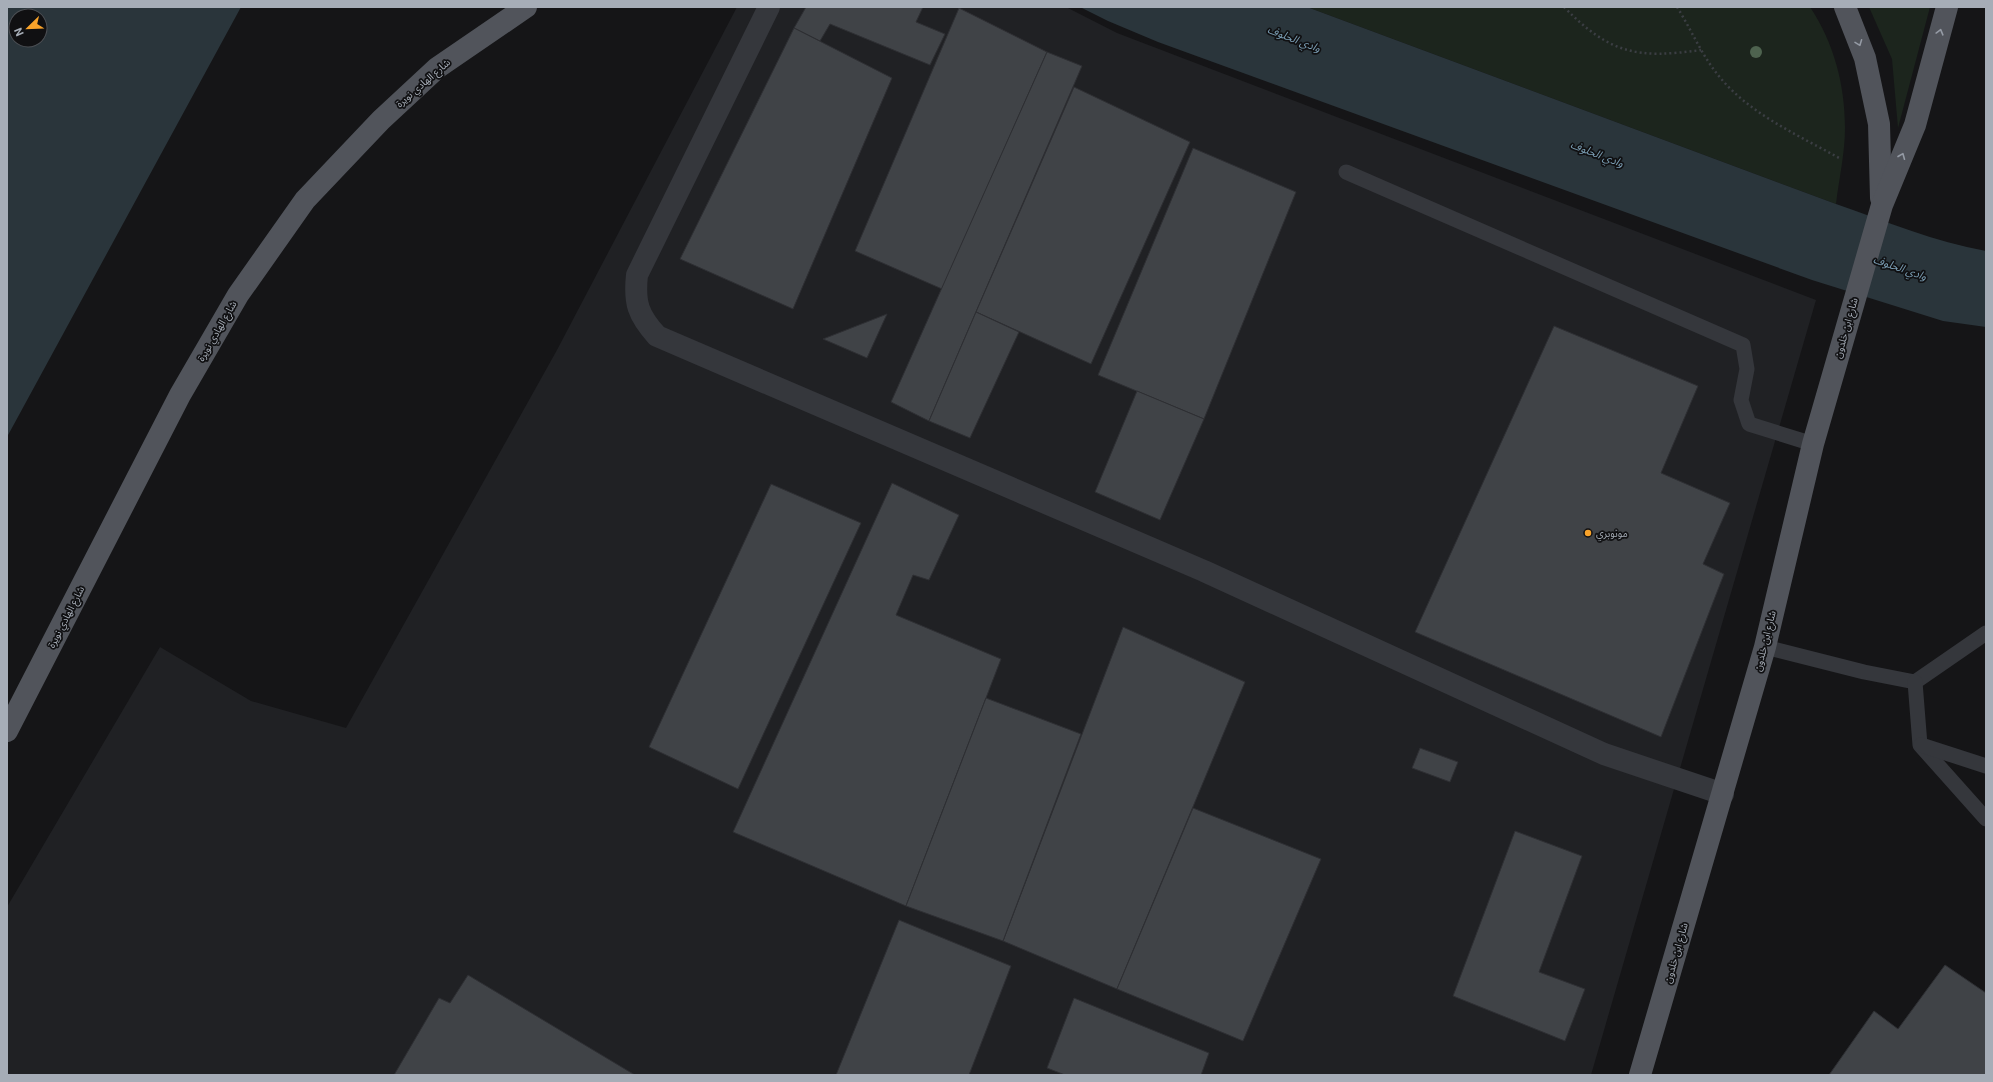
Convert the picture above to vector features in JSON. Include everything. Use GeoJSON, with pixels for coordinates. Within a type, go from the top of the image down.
{"type":"FeatureCollection","features":[{"type":"Feature","properties":{"kind":"main road","name":"شارع الهادي نويرة"},"geometry":{"type":"LineString","coordinates":[[7,731],[180,395],[238,295],[305,200],[381,120],[437,68],[526,7]]}},
{"type":"Feature","properties":{"kind":"main road","name":"شارع ابن خلدون"},"geometry":{"type":"LineString","coordinates":[[1845,7],[1865,58],[1879,124],[1882,205]]}},
{"type":"Feature","properties":{"kind":"main road","name":"شارع ابن خلدون"},"geometry":{"type":"LineString","coordinates":[[1640,1075],[1723,794],[1764,647],[1813,444],[1882,205],[1915,125],[1947,7]]}},
{"type":"Feature","properties":{"kind":"street"},"geometry":{"type":"LineString","coordinates":[[769,7],[637,275],[635,292],[637,308],[646,324],[657,336],[1204,572],[1604,754],[1723,794]]}},
{"type":"Feature","properties":{"kind":"lane"},"geometry":{"type":"LineString","coordinates":[[1346,172],[1743,345],[1747,369],[1741,400],[1749,424],[1813,444]]}},
{"type":"Feature","properties":{"kind":"lane"},"geometry":{"type":"LineString","coordinates":[[1764,647],[1864,672],[1915,682],[1986,633]]}},
{"type":"Feature","properties":{"kind":"lane"},"geometry":{"type":"LineString","coordinates":[[1915,682],[1920,745],[1986,819]]}},
{"type":"Feature","properties":{"kind":"lane"},"geometry":{"type":"LineString","coordinates":[[1920,745],[1986,766]]}},
{"type":"Feature","properties":{"kind":"path"},"geometry":{"type":"LineString","coordinates":[[1564,7],[1582,26],[1603,40],[1624,50],[1672,54],[1701,50]]}},
{"type":"Feature","properties":{"kind":"path"},"geometry":{"type":"LineString","coordinates":[[1677,7],[1701,50],[1717,74],[1730,89],[1768,119],[1841,159]]}},
{"type":"Feature","properties":{"kind":"shaded area"},"geometry":{"type":"Polygon","coordinates":[[[737,7],[1066,7],[1117,33],[1816,300],[1591,1075],[7,1075],[7,907],[160,647],[251,701],[346,728],[557,350],[737,7]]]}},
{"type":"Feature","properties":{"kind":"shaded area"},"geometry":{"type":"Polygon","coordinates":[[[1307,7],[1810,7],[1826,35],[1832,50],[1843,96],[1845,137],[1836,204],[1307,7]]]}},
{"type":"Feature","properties":{"kind":"shaded area"},"geometry":{"type":"Polygon","coordinates":[[[1869,7],[1930,7],[1898,128],[1892,59],[1869,7]]]}},
{"type":"Feature","properties":{"kind":"water"},"geometry":{"type":"Polygon","coordinates":[[[7,7],[241,7],[7,437],[7,7]]]}},
{"type":"Feature","properties":{"kind":"water","name":"وادي الحلوف"},"geometry":{"type":"Polygon","coordinates":[[[1080,7],[1307,7],[1836,204],[1929,237],[1986,251],[1986,327],[1943,321],[1812,280],[1158,42],[1108,21],[1080,7]]]}},
{"type":"Feature","properties":{"kind":"building"},"geometry":{"type":"Polygon","coordinates":[[[806,7],[923,7],[916,22],[945,34],[930,65],[830,24],[820,41],[794,28],[806,7]]]}},
{"type":"Feature","properties":{"kind":"building"},"geometry":{"type":"Polygon","coordinates":[[[959,8],[1047,52],[942,289],[855,251],[959,8]]]}},
{"type":"Feature","properties":{"kind":"building"},"geometry":{"type":"Polygon","coordinates":[[[794,28],[892,78],[793,309],[680,259],[794,28]]]}},
{"type":"Feature","properties":{"kind":"building"},"geometry":{"type":"Polygon","coordinates":[[[1047,52],[1082,66],[929,421],[891,402],[1047,52]]]}},
{"type":"Feature","properties":{"kind":"building"},"geometry":{"type":"Polygon","coordinates":[[[1074,87],[1190,142],[1091,364],[976,312],[1074,87]]]}},
{"type":"Feature","properties":{"kind":"building"},"geometry":{"type":"Polygon","coordinates":[[[1193,148],[1296,192],[1204,419],[1098,375],[1193,148]]]}},
{"type":"Feature","properties":{"kind":"building"},"geometry":{"type":"Polygon","coordinates":[[[976,312],[1019,332],[970,438],[929,421],[976,312]]]}},
{"type":"Feature","properties":{"kind":"building"},"geometry":{"type":"Polygon","coordinates":[[[887,314],[867,358],[823,339],[887,314]]]}},
{"type":"Feature","properties":{"kind":"building","name":"مونوبري"},"geometry":{"type":"Polygon","coordinates":[[[1554,326],[1698,386],[1661,473],[1730,503],[1703,564],[1724,574],[1661,737],[1415,632],[1554,326]]]}},
{"type":"Feature","properties":{"kind":"building"},"geometry":{"type":"Polygon","coordinates":[[[1137,391],[1204,419],[1160,520],[1095,492],[1137,391]]]}},
{"type":"Feature","properties":{"kind":"building"},"geometry":{"type":"Polygon","coordinates":[[[892,483],[959,515],[929,580],[913,575],[896,615],[1001,659],[906,906],[733,832],[892,483]]]}},
{"type":"Feature","properties":{"kind":"building"},"geometry":{"type":"Polygon","coordinates":[[[771,484],[861,523],[738,789],[649,747],[771,484]]]}},
{"type":"Feature","properties":{"kind":"building"},"geometry":{"type":"Polygon","coordinates":[[[1123,627],[1245,682],[1117,989],[1003,941],[1123,627]]]}},
{"type":"Feature","properties":{"kind":"building"},"geometry":{"type":"Polygon","coordinates":[[[986,698],[1081,734],[1003,941],[906,906],[986,698]]]}},
{"type":"Feature","properties":{"kind":"building"},"geometry":{"type":"Polygon","coordinates":[[[1420,748],[1458,762],[1450,782],[1412,768],[1420,748]]]}},
{"type":"Feature","properties":{"kind":"building"},"geometry":{"type":"Polygon","coordinates":[[[1193,808],[1321,859],[1243,1041],[1117,989],[1193,808]]]}},
{"type":"Feature","properties":{"kind":"building"},"geometry":{"type":"Polygon","coordinates":[[[1515,831],[1582,856],[1539,972],[1585,989],[1565,1041],[1453,996],[1515,831]]]}},
{"type":"Feature","properties":{"kind":"building"},"geometry":{"type":"Polygon","coordinates":[[[899,920],[1011,966],[969,1075],[836,1075],[899,920]]]}},
{"type":"Feature","properties":{"kind":"building"},"geometry":{"type":"Polygon","coordinates":[[[1945,965],[1986,993],[1986,1075],[1829,1075],[1874,1011],[1898,1029],[1945,965]]]}},
{"type":"Feature","properties":{"kind":"building"},"geometry":{"type":"Polygon","coordinates":[[[468,975],[635,1075],[394,1075],[439,998],[450,1003],[468,975]]]}},
{"type":"Feature","properties":{"kind":"building"},"geometry":{"type":"Polygon","coordinates":[[[1074,998],[1209,1053],[1201,1075],[1065,1075],[1047,1068],[1074,998]]]}},
{"type":"Feature","properties":{"kind":"place","name":"مونوبري"},"geometry":{"type":"Point","coordinates":[1588,533]}}]}
